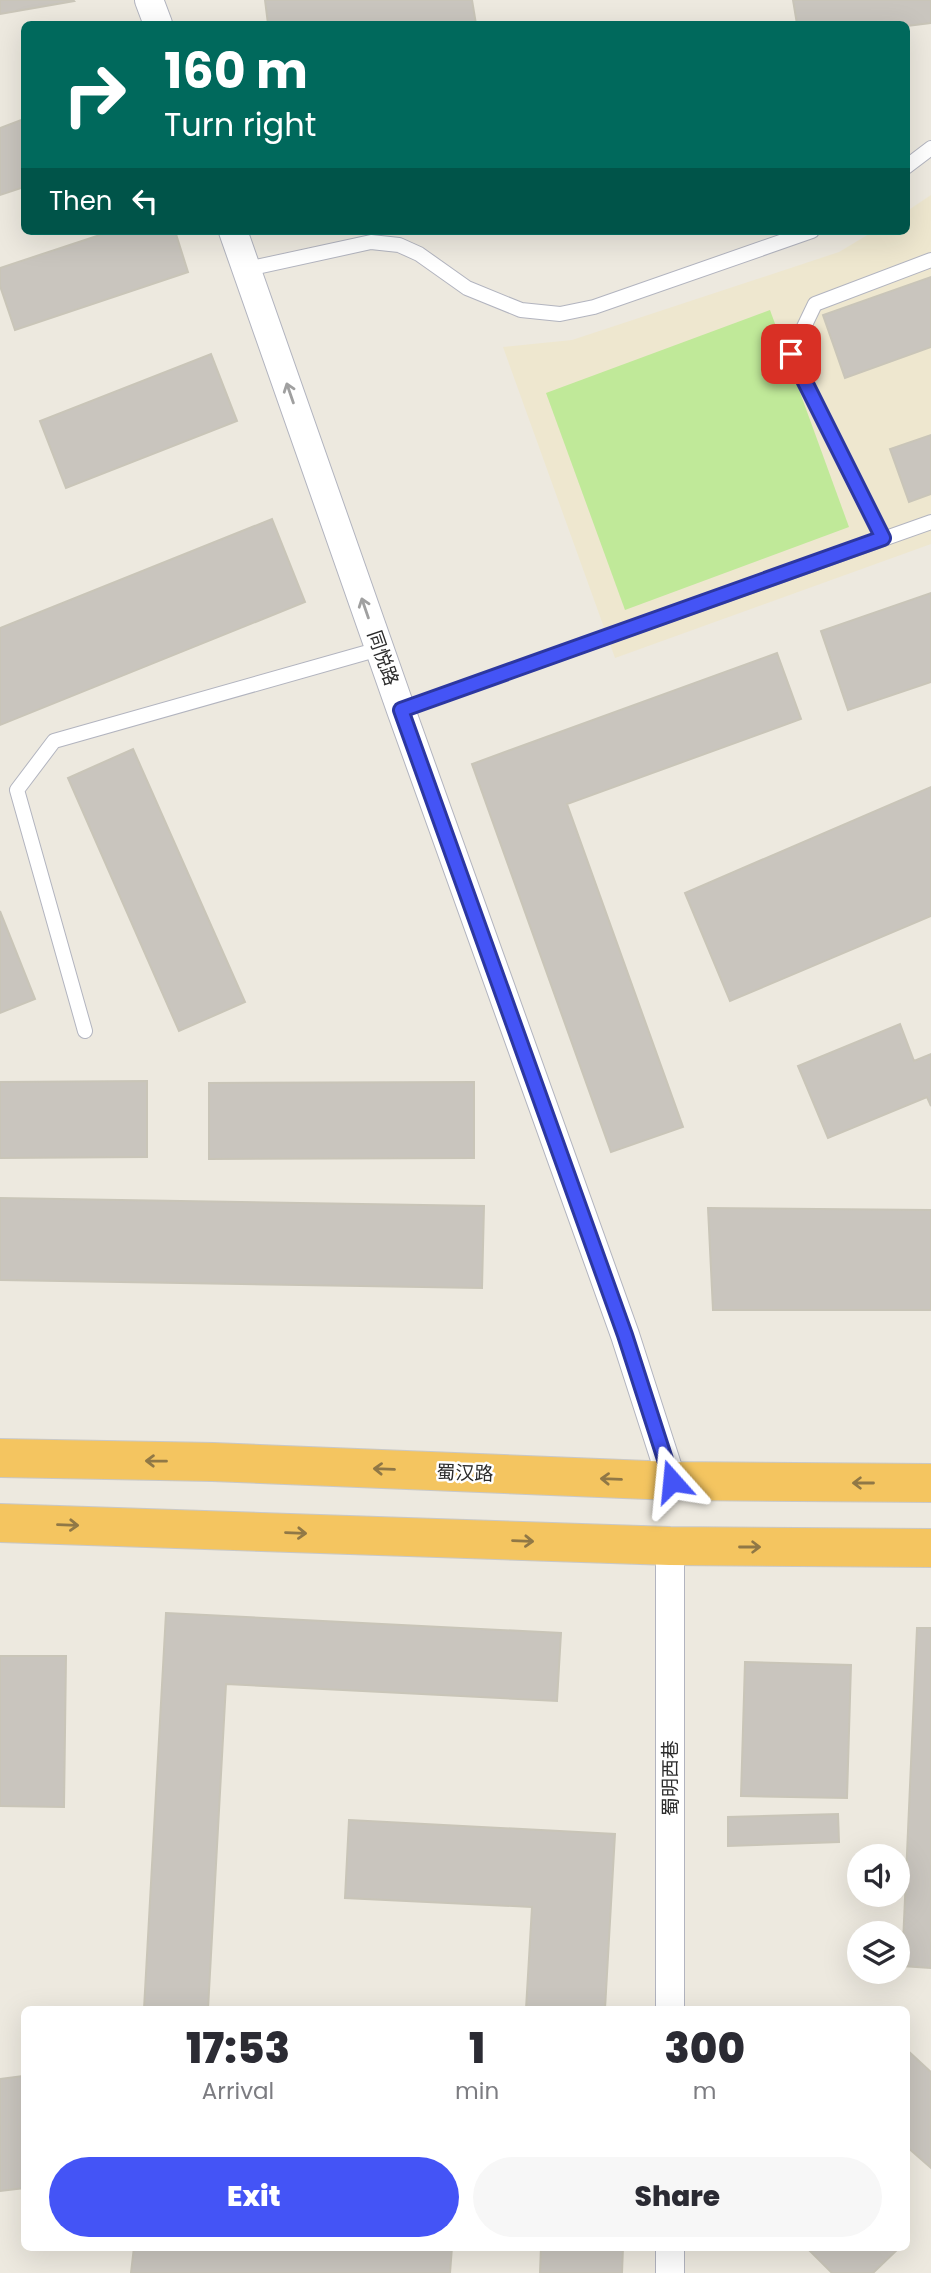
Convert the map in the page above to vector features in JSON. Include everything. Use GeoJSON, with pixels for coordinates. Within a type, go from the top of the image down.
{"type":"FeatureCollection","features":[{"type":"Feature","properties":{"kind":"highway","name":"蜀汉路"},"geometry":{"type":"LineString","coordinates":[[0,1458],[213,1462],[672,1481],[931,1483]]}},
{"type":"Feature","properties":{"kind":"highway"},"geometry":{"type":"LineString","coordinates":[[0,1523],[670,1546],[931,1548]]}},
{"type":"Feature","properties":{"kind":"street"},"geometry":{"type":"LineString","coordinates":[[149,0],[157,21]]}},
{"type":"Feature","properties":{"kind":"street","name":"同悦路"},"geometry":{"type":"LineString","coordinates":[[234,235],[379,649],[625,1335],[672,1481]]}},
{"type":"Feature","properties":{"kind":"street","name":"蜀明西巷"},"geometry":{"type":"LineString","coordinates":[[670,1546],[670,2006]]}},
{"type":"Feature","properties":{"kind":"street"},"geometry":{"type":"LineString","coordinates":[[670,2251],[670,2273]]}},
{"type":"Feature","properties":{"kind":"lane"},"geometry":{"type":"LineString","coordinates":[[910,164],[931,148]]}},
{"type":"Feature","properties":{"kind":"lane"},"geometry":{"type":"LineString","coordinates":[[247,269],[371,242],[399,245],[419,254],[467,288],[521,310],[559,314],[594,307],[801,235]]}},
{"type":"Feature","properties":{"kind":"lane"},"geometry":{"type":"LineString","coordinates":[[883,538],[791,354],[815,304],[931,260]]}},
{"type":"Feature","properties":{"kind":"lane"},"geometry":{"type":"LineString","coordinates":[[401,710],[931,522]]}},
{"type":"Feature","properties":{"kind":"lane"},"geometry":{"type":"LineString","coordinates":[[85,1031],[17,790],[54,741],[379,649]]}},
{"type":"Feature","properties":{"kind":"shaded area"},"geometry":{"type":"Polygon","coordinates":[[[931,195],[931,544],[615,658],[503,347],[572,340],[839,252],[867,235],[910,235],[910,209],[931,195]]]}},
{"type":"Feature","properties":{"kind":"green space"},"geometry":{"type":"Polygon","coordinates":[[[770,310],[849,527],[625,610],[546,393],[770,310]]]}},
{"type":"Feature","properties":{"kind":"building"},"geometry":{"type":"Polygon","coordinates":[[[0,0],[73,0],[74,1],[0,14],[0,0]]]}},
{"type":"Feature","properties":{"kind":"building"},"geometry":{"type":"Polygon","coordinates":[[[265,0],[472,0],[476,21],[268,21],[265,0]]]}},
{"type":"Feature","properties":{"kind":"building"},"geometry":{"type":"Polygon","coordinates":[[[793,0],[931,0],[931,23],[910,26],[910,21],[796,21],[793,0]]]}},
{"type":"Feature","properties":{"kind":"building"},"geometry":{"type":"Polygon","coordinates":[[[21,120],[21,188],[0,195],[0,128],[21,120]]]}},
{"type":"Feature","properties":{"kind":"building"},"geometry":{"type":"Polygon","coordinates":[[[100,235],[176,235],[188,272],[15,330],[0,286],[0,268],[100,235]]]}},
{"type":"Feature","properties":{"kind":"building"},"geometry":{"type":"Polygon","coordinates":[[[931,277],[931,347],[845,378],[823,315],[931,277]]]}},
{"type":"Feature","properties":{"kind":"building"},"geometry":{"type":"Polygon","coordinates":[[[211,354],[237,421],[66,488],[40,421],[211,354]]]}},
{"type":"Feature","properties":{"kind":"building"},"geometry":{"type":"Polygon","coordinates":[[[931,435],[931,494],[909,502],[890,449],[931,435]]]}},
{"type":"Feature","properties":{"kind":"building"},"geometry":{"type":"Polygon","coordinates":[[[272,519],[305,602],[0,725],[0,628],[272,519]]]}},
{"type":"Feature","properties":{"kind":"building"},"geometry":{"type":"Polygon","coordinates":[[[931,593],[931,682],[848,710],[821,631],[931,593]]]}},
{"type":"Feature","properties":{"kind":"building"},"geometry":{"type":"Polygon","coordinates":[[[777,653],[801,719],[567,804],[683,1127],[611,1152],[472,764],[777,653]]]}},
{"type":"Feature","properties":{"kind":"building"},"geometry":{"type":"Polygon","coordinates":[[[133,749],[245,1002],[179,1031],[68,778],[133,749]]]}},
{"type":"Feature","properties":{"kind":"building"},"geometry":{"type":"Polygon","coordinates":[[[931,787],[931,916],[730,1001],[685,893],[931,787]]]}},
{"type":"Feature","properties":{"kind":"building"},"geometry":{"type":"Polygon","coordinates":[[[0,911],[35,999],[0,1013],[0,911]]]}},
{"type":"Feature","properties":{"kind":"building"},"geometry":{"type":"Polygon","coordinates":[[[900,1024],[914,1061],[931,1054],[931,1106],[927,1097],[828,1138],[798,1066],[900,1024]]]}},
{"type":"Feature","properties":{"kind":"building"},"geometry":{"type":"Polygon","coordinates":[[[147,1081],[147,1157],[0,1158],[0,1082],[147,1081]]]}},
{"type":"Feature","properties":{"kind":"building"},"geometry":{"type":"Polygon","coordinates":[[[474,1082],[474,1158],[209,1159],[209,1083],[474,1082]]]}},
{"type":"Feature","properties":{"kind":"building"},"geometry":{"type":"Polygon","coordinates":[[[0,1198],[484,1206],[482,1288],[0,1280],[0,1198]]]}},
{"type":"Feature","properties":{"kind":"building"},"geometry":{"type":"Polygon","coordinates":[[[708,1208],[931,1210],[931,1310],[713,1310],[708,1208]]]}},
{"type":"Feature","properties":{"kind":"building"},"geometry":{"type":"Polygon","coordinates":[[[166,1613],[561,1633],[557,1701],[226,1684],[208,2006],[144,2006],[166,1613]]]}},
{"type":"Feature","properties":{"kind":"building"},"geometry":{"type":"Polygon","coordinates":[[[917,1628],[931,1628],[931,1968],[910,1967],[910,1921],[904,1921],[905,1907],[910,1907],[910,1844],[907,1844],[917,1628]]]}},
{"type":"Feature","properties":{"kind":"building"},"geometry":{"type":"Polygon","coordinates":[[[0,1656],[66,1656],[64,1807],[0,1806],[0,1656]]]}},
{"type":"Feature","properties":{"kind":"building"},"geometry":{"type":"Polygon","coordinates":[[[745,1662],[851,1665],[847,1798],[741,1796],[745,1662]]]}},
{"type":"Feature","properties":{"kind":"building"},"geometry":{"type":"Polygon","coordinates":[[[838,1814],[839,1842],[728,1846],[728,1817],[838,1814]]]}},
{"type":"Feature","properties":{"kind":"building"},"geometry":{"type":"Polygon","coordinates":[[[349,1820],[615,1834],[605,2006],[526,2006],[532,1907],[345,1898],[349,1820]]]}},
{"type":"Feature","properties":{"kind":"building"},"geometry":{"type":"Polygon","coordinates":[[[910,2053],[931,2072],[931,2168],[910,2150],[910,2053]]]}},
{"type":"Feature","properties":{"kind":"building"},"geometry":{"type":"Polygon","coordinates":[[[21,2076],[21,2188],[0,2191],[0,2079],[21,2076]]]}},
{"type":"Feature","properties":{"kind":"building"},"geometry":{"type":"Polygon","coordinates":[[[134,2251],[452,2251],[450,2273],[131,2273],[134,2251]]]}},
{"type":"Feature","properties":{"kind":"building"},"geometry":{"type":"Polygon","coordinates":[[[541,2251],[623,2251],[622,2273],[540,2273],[541,2251]]]}},
{"type":"Feature","properties":{"kind":"building"},"geometry":{"type":"Polygon","coordinates":[[[810,2251],[896,2251],[873,2273],[832,2273],[810,2251]]]}},
{"type":"Feature","properties":{"kind":"route"},"geometry":{"type":"LineString","coordinates":[[672,1481],[625,1335],[401,710],[883,538],[791,354]]}}]}
